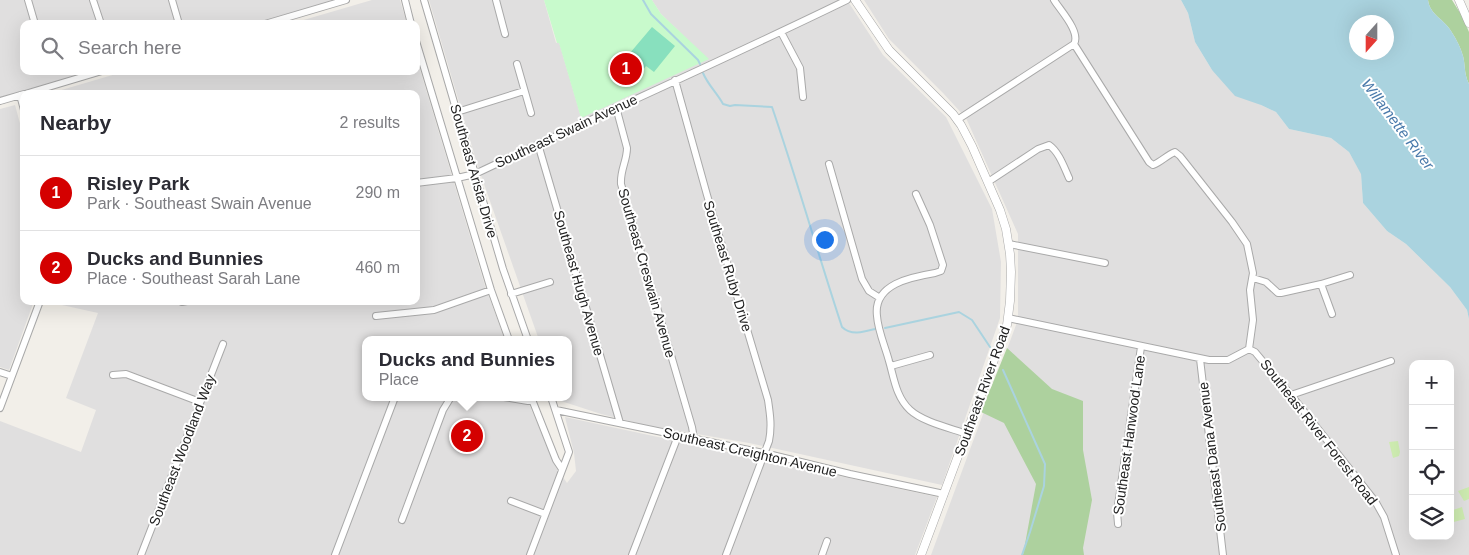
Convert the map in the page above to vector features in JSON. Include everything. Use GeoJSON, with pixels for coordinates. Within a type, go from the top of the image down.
{"type":"FeatureCollection","features":[{"type":"Feature","properties":{"kind":"street"},"geometry":{"type":"LineString","coordinates":[[28,0],[34,20]]}},
{"type":"Feature","properties":{"kind":"street"},"geometry":{"type":"LineString","coordinates":[[93,0],[100,20]]}},
{"type":"Feature","properties":{"kind":"street"},"geometry":{"type":"LineString","coordinates":[[172,0],[178,20]]}},
{"type":"Feature","properties":{"kind":"street"},"geometry":{"type":"LineString","coordinates":[[279,20],[346,0]]}},
{"type":"Feature","properties":{"kind":"street"},"geometry":{"type":"LineString","coordinates":[[404,0],[410,20]]}},
{"type":"Feature","properties":{"kind":"street","name":"Southeast Arista Drive"},"geometry":{"type":"LineString","coordinates":[[424,0],[511,294],[527,336]]}},
{"type":"Feature","properties":{"kind":"street"},"geometry":{"type":"LineString","coordinates":[[496,0],[505,34]]}},
{"type":"Feature","properties":{"kind":"street","name":"Southeast Swain Avenue"},"geometry":{"type":"LineString","coordinates":[[420,183],[475,174],[848,0]]}},
{"type":"Feature","properties":{"kind":"street","name":"Southeast River Road"},"geometry":{"type":"LineString","coordinates":[[854,0],[889,50],[943,104],[968,137],[1004,220],[1009,244],[1011,284],[1008,318],[1003,336],[921,555]]}},
{"type":"Feature","properties":{"kind":"street"},"geometry":{"type":"LineString","coordinates":[[957,120],[1074,44],[1076,40],[1075,32],[1054,0]]}},
{"type":"Feature","properties":{"kind":"street"},"geometry":{"type":"LineString","coordinates":[[1459,0],[1469,23]]}},
{"type":"Feature","properties":{"kind":"street"},"geometry":{"type":"LineString","coordinates":[[781,32],[800,68],[803,97]]}},
{"type":"Feature","properties":{"kind":"street"},"geometry":{"type":"LineString","coordinates":[[1074,44],[1149,162],[1153,164],[1158,163],[1175,152],[1180,156],[1247,244],[1253,278],[1250,290],[1253,320],[1249,349]]}},
{"type":"Feature","properties":{"kind":"street","name":"Southeast Arista Drive"},"geometry":{"type":"LineString","coordinates":[[420,54],[491,290],[508,336]]}},
{"type":"Feature","properties":{"kind":"street"},"geometry":{"type":"LineString","coordinates":[[517,64],[530,113]]}},
{"type":"Feature","properties":{"kind":"street"},"geometry":{"type":"LineString","coordinates":[[37,90],[88,75]]}},
{"type":"Feature","properties":{"kind":"street","name":"Southeast Ruby Drive"},"geometry":{"type":"LineString","coordinates":[[675,80],[707,196],[768,400],[770,415],[770,432],[764,453],[726,555]]}},
{"type":"Feature","properties":{"kind":"street"},"geometry":{"type":"LineString","coordinates":[[457,112],[524,91]]}},
{"type":"Feature","properties":{"kind":"street"},"geometry":{"type":"LineString","coordinates":[[0,101],[20,95]]}},
{"type":"Feature","properties":{"kind":"street","name":"Southeast Creswain Avenue"},"geometry":{"type":"LineString","coordinates":[[616,108],[628,148],[620,175],[621,184],[694,439]]}},
{"type":"Feature","properties":{"kind":"street","name":"Southeast Hugh Avenue"},"geometry":{"type":"LineString","coordinates":[[538,144],[620,423]]}},
{"type":"Feature","properties":{"kind":"street"},"geometry":{"type":"LineString","coordinates":[[988,182],[1038,149],[1049,146],[1054,148],[1069,178]]}},
{"type":"Feature","properties":{"kind":"street"},"geometry":{"type":"LineString","coordinates":[[829,164],[862,279],[869,291],[880,298]]}},
{"type":"Feature","properties":{"kind":"street"},"geometry":{"type":"LineString","coordinates":[[916,194],[930,225],[943,265],[941,271],[896,283],[888,288],[880,298],[877,307],[877,318],[899,395],[910,410],[922,418],[967,434]]}},
{"type":"Feature","properties":{"kind":"street"},"geometry":{"type":"LineString","coordinates":[[1009,244],[1105,263]]}},
{"type":"Feature","properties":{"kind":"street"},"geometry":{"type":"LineString","coordinates":[[1253,278],[1266,282],[1281,293],[1350,275]]}},
{"type":"Feature","properties":{"kind":"street"},"geometry":{"type":"LineString","coordinates":[[511,294],[550,282]]}},
{"type":"Feature","properties":{"kind":"street"},"geometry":{"type":"LineString","coordinates":[[1321,284],[1332,314]]}},
{"type":"Feature","properties":{"kind":"street"},"geometry":{"type":"LineString","coordinates":[[376,316],[434,310],[491,290]]}},
{"type":"Feature","properties":{"kind":"street"},"geometry":{"type":"LineString","coordinates":[[0,408],[39,305]]}},
{"type":"Feature","properties":{"kind":"street","name":"Southeast River Forest Road"},"geometry":{"type":"LineString","coordinates":[[1008,318],[1200,359],[1221,361],[1249,349],[1255,352],[1375,501],[1384,517],[1396,555]]}},
{"type":"Feature","properties":{"kind":"street","name":"Southeast Woodland Way"},"geometry":{"type":"LineString","coordinates":[[141,555],[223,344]]}},
{"type":"Feature","properties":{"kind":"street","name":"Southeast Hanwood Lane"},"geometry":{"type":"LineString","coordinates":[[1118,524],[1117,512],[1141,347]]}},
{"type":"Feature","properties":{"kind":"street"},"geometry":{"type":"LineString","coordinates":[[891,366],[930,355]]}},
{"type":"Feature","properties":{"kind":"street","name":"Southeast Dana Avenue"},"geometry":{"type":"LineString","coordinates":[[1200,359],[1223,555]]}},
{"type":"Feature","properties":{"kind":"street"},"geometry":{"type":"LineString","coordinates":[[1291,396],[1391,361]]}},
{"type":"Feature","properties":{"kind":"street"},"geometry":{"type":"LineString","coordinates":[[0,372],[12,376]]}},
{"type":"Feature","properties":{"kind":"street"},"geometry":{"type":"LineString","coordinates":[[114,375],[126,374],[200,402]]}},
{"type":"Feature","properties":{"kind":"street"},"geometry":{"type":"LineString","coordinates":[[335,555],[394,401]]}},
{"type":"Feature","properties":{"kind":"street"},"geometry":{"type":"LineString","coordinates":[[402,520],[443,410],[449,401]]}},
{"type":"Feature","properties":{"kind":"street"},"geometry":{"type":"LineString","coordinates":[[533,401],[556,460],[562,469]]}},
{"type":"Feature","properties":{"kind":"street"},"geometry":{"type":"LineString","coordinates":[[530,555],[569,452],[553,401]]}},
{"type":"Feature","properties":{"kind":"street","name":"Southeast Creighton Avenue"},"geometry":{"type":"LineString","coordinates":[[556,410],[764,453],[944,494]]}},
{"type":"Feature","properties":{"kind":"street"},"geometry":{"type":"LineString","coordinates":[[632,555],[678,436]]}},
{"type":"Feature","properties":{"kind":"street"},"geometry":{"type":"LineString","coordinates":[[511,501],[545,514]]}},
{"type":"Feature","properties":{"kind":"street"},"geometry":{"type":"LineString","coordinates":[[822,555],[827,541]]}},
{"type":"Feature","properties":{"kind":"shaded area"},"geometry":{"type":"Polygon","coordinates":[[[0,0],[334,0],[266,20],[20,20],[20,75],[77,75],[27,90],[20,90],[20,92],[0,98],[0,0]]]}},
{"type":"Feature","properties":{"kind":"shaded area"},"geometry":{"type":"Polygon","coordinates":[[[372,0],[400,0],[406,20],[304,20],[372,0]]]}},
{"type":"Feature","properties":{"kind":"shaded area"},"geometry":{"type":"Polygon","coordinates":[[[429,0],[544,0],[556,43],[559,42],[581,117],[708,59],[661,14],[652,0],[847,0],[883,55],[946,117],[992,209],[1001,262],[1000,318],[942,485],[749,443],[645,425],[601,414],[561,401],[572,401],[572,336],[538,336],[478,167],[429,0]]]}},
{"type":"Feature","properties":{"kind":"shaded area"},"geometry":{"type":"Polygon","coordinates":[[[864,0],[1181,0],[1188,13],[1195,42],[1212,70],[1261,105],[1276,112],[1289,129],[1331,138],[1349,152],[1361,173],[1363,203],[1387,231],[1406,244],[1450,287],[1467,310],[1469,319],[1469,555],[931,555],[1016,325],[1018,315],[1018,234],[966,118],[889,39],[864,0]]]}},
{"type":"Feature","properties":{"kind":"shaded area"},"geometry":{"type":"Polygon","coordinates":[[[420,69],[485,286],[504,336],[362,336],[362,401],[528,401],[556,467],[567,483],[576,471],[574,453],[565,417],[937,497],[915,555],[0,555],[0,421],[81,452],[96,410],[66,398],[98,313],[62,305],[420,305],[420,90],[62,90],[112,75],[420,75],[420,69]]]}},
{"type":"Feature","properties":{"kind":"shaded area"},"geometry":{"type":"Polygon","coordinates":[[[15,105],[20,123],[20,305],[33,305],[9,370],[0,367],[0,109],[15,105]]]}},
{"type":"Feature","properties":{"kind":"green space"},"geometry":{"type":"Polygon","coordinates":[[[544,0],[652,0],[661,14],[709,59],[581,118],[544,0]]]}},
{"type":"Feature","properties":{"kind":"green space"},"geometry":{"type":"Polygon","coordinates":[[[1428,0],[1452,0],[1462,16],[1469,32],[1469,84],[1459,45],[1448,27],[1431,9],[1428,0]]]}},
{"type":"Feature","properties":{"kind":"green space"},"geometry":{"type":"Polygon","coordinates":[[[652,27],[675,46],[654,72],[646,66],[633,83],[624,75],[638,59],[630,53],[652,27]]]}},
{"type":"Feature","properties":{"kind":"green space"},"geometry":{"type":"Polygon","coordinates":[[[1007,348],[1052,389],[1083,401],[1083,450],[1092,500],[1083,548],[1084,555],[1023,555],[1036,484],[1004,423],[981,412],[1007,348]]]}},
{"type":"Feature","properties":{"kind":"green space"},"geometry":{"type":"Polygon","coordinates":[[[1398,441],[1399,456],[1393,458],[1389,442],[1398,441]]]}},
{"type":"Feature","properties":{"kind":"green space"},"geometry":{"type":"Polygon","coordinates":[[[1469,487],[1469,499],[1464,501],[1458,491],[1469,487]]]}},
{"type":"Feature","properties":{"kind":"green space"},"geometry":{"type":"Polygon","coordinates":[[[1462,507],[1465,519],[1454,522],[1454,510],[1462,507]]]}},
{"type":"Feature","properties":{"kind":"water","name":"Willamette River"},"geometry":{"type":"Polygon","coordinates":[[[1181,0],[1428,0],[1431,9],[1448,27],[1459,45],[1469,84],[1469,319],[1467,310],[1450,287],[1406,244],[1387,231],[1363,203],[1361,174],[1349,152],[1331,138],[1289,129],[1276,112],[1235,96],[1212,70],[1195,42],[1188,13],[1181,0]]]}},
{"type":"Feature","properties":{"kind":"waterway"},"geometry":{"type":"LineString","coordinates":[[643,0],[651,14],[700,64]]}},
{"type":"Feature","properties":{"kind":"waterway"},"geometry":{"type":"LineString","coordinates":[[703,73],[723,104],[730,106],[772,107],[842,327],[849,332],[875,329]]}},
{"type":"Feature","properties":{"kind":"waterway"},"geometry":{"type":"LineString","coordinates":[[885,328],[959,312],[972,320],[990,347]]}},
{"type":"Feature","properties":{"kind":"waterway"},"geometry":{"type":"LineString","coordinates":[[1003,370],[1045,464],[1044,486],[1022,555]]}},
{"type":"Feature","properties":{"kind":"place","name":"Risley Park"},"geometry":{"type":"Point","coordinates":[626,69]}},
{"type":"Feature","properties":{"kind":"place","name":"Ducks and Bunnies"},"geometry":{"type":"Point","coordinates":[467,436]}}]}
